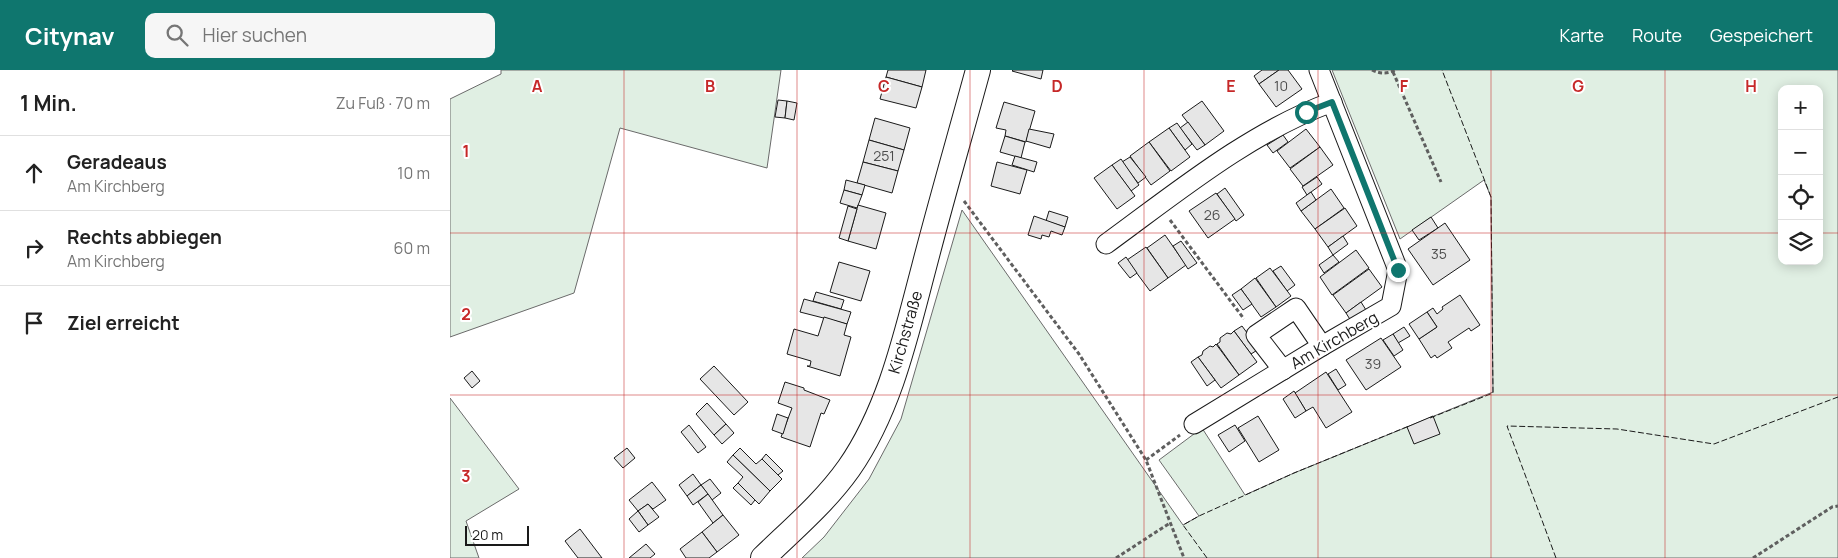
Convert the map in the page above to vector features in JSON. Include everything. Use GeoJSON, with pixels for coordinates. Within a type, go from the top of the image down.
{"type":"FeatureCollection","features":[{"type":"Feature","properties":{"kind":"street","name":"Kirchstraße"},"geometry":{"type":"LineString","coordinates":[[763,558],[825,499],[850,467],[884,401],[902,348],[978,70]]}},
{"type":"Feature","properties":{"kind":"street","name":"Am Kirchberg"},"geometry":{"type":"LineString","coordinates":[[1194,424],[1392,306],[1398,270],[1319,70]]}},
{"type":"Feature","properties":{"kind":"street"},"geometry":{"type":"LineString","coordinates":[[1106,244],[1228,156],[1306,112],[1332,102]]}},
{"type":"Feature","properties":{"kind":"street"},"geometry":{"type":"LineString","coordinates":[[1283,370],[1256,335],[1296,308],[1322,346]]}},
{"type":"Feature","properties":{"kind":"path"},"geometry":{"type":"LineString","coordinates":[[1372,70],[1381,74],[1394,71],[1441,182]]}},
{"type":"Feature","properties":{"kind":"path"},"geometry":{"type":"LineString","coordinates":[[948,179],[1079,354],[1146,460],[1184,558]]}},
{"type":"Feature","properties":{"kind":"path"},"geometry":{"type":"LineString","coordinates":[[1159,205],[1256,335]]}},
{"type":"Feature","properties":{"kind":"path"},"geometry":{"type":"LineString","coordinates":[[1146,460],[1194,424]]}},
{"type":"Feature","properties":{"kind":"path"},"geometry":{"type":"LineString","coordinates":[[1754,558],[1832,507],[1838,506]]}},
{"type":"Feature","properties":{"kind":"path"},"geometry":{"type":"LineString","coordinates":[[1116,558],[1170,523]]}},
{"type":"Feature","properties":{"kind":"green space"},"geometry":{"type":"Polygon","coordinates":[[[501,70],[781,70],[767,168],[620,128],[574,293],[450,337],[450,99],[501,74],[501,70]]]}},
{"type":"Feature","properties":{"kind":"green space"},"geometry":{"type":"Polygon","coordinates":[[[1332,70],[1838,70],[1838,558],[802,558],[824,537],[869,479],[901,419],[962,210],[1183,525],[1199,516],[1159,460],[1202,428],[1245,495],[1294,473],[1493,392],[1491,197],[1484,180],[1400,239],[1332,70]]]}},
{"type":"Feature","properties":{"kind":"green space"},"geometry":{"type":"Polygon","coordinates":[[[450,398],[519,489],[466,521],[479,558],[450,558],[450,398]]]}},
{"type":"Feature","properties":{"kind":"building"},"geometry":{"type":"Polygon","coordinates":[[[888,70],[926,70],[922,87],[886,77],[888,70]]]}},
{"type":"Feature","properties":{"kind":"building"},"geometry":{"type":"Polygon","coordinates":[[[1013,70],[1043,70],[1041,79],[1013,70]]]}},
{"type":"Feature","properties":{"kind":"building"},"geometry":{"type":"Polygon","coordinates":[[[1262,70],[1279,70],[1259,84],[1254,76],[1262,70]]]}},
{"type":"Feature","properties":{"kind":"building"},"geometry":{"type":"Polygon","coordinates":[[[1279,70],[1288,70],[1302,89],[1276,107],[1259,84],[1279,70]]]}},
{"type":"Feature","properties":{"kind":"building"},"geometry":{"type":"Polygon","coordinates":[[[886,77],[922,87],[916,108],[880,99],[886,77]]]}},
{"type":"Feature","properties":{"kind":"building"},"geometry":{"type":"Polygon","coordinates":[[[778,100],[787,101],[785,118],[775,117],[778,100]]]}},
{"type":"Feature","properties":{"kind":"building"},"geometry":{"type":"Polygon","coordinates":[[[787,101],[797,103],[794,120],[785,118],[787,101]]]}},
{"type":"Feature","properties":{"kind":"building"},"geometry":{"type":"Polygon","coordinates":[[[1202,101],[1224,131],[1205,145],[1182,115],[1202,101]]]}},
{"type":"Feature","properties":{"kind":"building"},"geometry":{"type":"Polygon","coordinates":[[[1004,102],[1035,111],[1026,142],[1005,136],[1006,130],[996,128],[1004,102]]]}},
{"type":"Feature","properties":{"kind":"building"},"geometry":{"type":"Polygon","coordinates":[[[875,118],[910,128],[904,150],[869,140],[875,118]]]}},
{"type":"Feature","properties":{"kind":"building"},"geometry":{"type":"Polygon","coordinates":[[[1188,122],[1205,145],[1197,150],[1180,128],[1188,122]]]}},
{"type":"Feature","properties":{"kind":"building"},"geometry":{"type":"Polygon","coordinates":[[[1177,123],[1192,144],[1185,150],[1169,128],[1177,123]]]}},
{"type":"Feature","properties":{"kind":"building"},"geometry":{"type":"Polygon","coordinates":[[[1169,128],[1190,157],[1171,171],[1149,142],[1169,128]]]}},
{"type":"Feature","properties":{"kind":"building"},"geometry":{"type":"Polygon","coordinates":[[[1029,129],[1054,134],[1050,148],[1026,141],[1029,129]]]}},
{"type":"Feature","properties":{"kind":"building"},"geometry":{"type":"Polygon","coordinates":[[[1306,129],[1320,147],[1290,168],[1277,151],[1306,129]]]}},
{"type":"Feature","properties":{"kind":"building"},"geometry":{"type":"Polygon","coordinates":[[[1283,135],[1288,142],[1273,153],[1267,145],[1283,135]]]}},
{"type":"Feature","properties":{"kind":"building"},"geometry":{"type":"Polygon","coordinates":[[[1005,136],[1025,142],[1021,158],[1000,152],[1005,136]]]}},
{"type":"Feature","properties":{"kind":"building"},"geometry":{"type":"Polygon","coordinates":[[[869,140],[904,150],[898,171],[863,162],[869,140]]]}},
{"type":"Feature","properties":{"kind":"building"},"geometry":{"type":"Polygon","coordinates":[[[1149,142],[1170,171],[1151,185],[1130,156],[1149,142]]]}},
{"type":"Feature","properties":{"kind":"building"},"geometry":{"type":"Polygon","coordinates":[[[1320,147],[1333,165],[1303,186],[1290,169],[1320,147]]]}},
{"type":"Feature","properties":{"kind":"building"},"geometry":{"type":"Polygon","coordinates":[[[1015,156],[1037,162],[1034,172],[1012,165],[1015,156]]]}},
{"type":"Feature","properties":{"kind":"building"},"geometry":{"type":"Polygon","coordinates":[[[1130,157],[1146,177],[1138,183],[1122,162],[1130,157]]]}},
{"type":"Feature","properties":{"kind":"building"},"geometry":{"type":"Polygon","coordinates":[[[1121,159],[1139,185],[1131,191],[1112,165],[1121,159]]]}},
{"type":"Feature","properties":{"kind":"building"},"geometry":{"type":"Polygon","coordinates":[[[863,162],[898,171],[892,193],[857,183],[863,162]]]}},
{"type":"Feature","properties":{"kind":"building"},"geometry":{"type":"Polygon","coordinates":[[[997,162],[1027,170],[1020,194],[991,186],[997,162]]]}},
{"type":"Feature","properties":{"kind":"building"},"geometry":{"type":"Polygon","coordinates":[[[1112,165],[1135,196],[1117,209],[1094,178],[1112,165]]]}},
{"type":"Feature","properties":{"kind":"building"},"geometry":{"type":"Polygon","coordinates":[[[1317,177],[1322,184],[1307,195],[1302,187],[1317,177]]]}},
{"type":"Feature","properties":{"kind":"building"},"geometry":{"type":"Polygon","coordinates":[[[846,180],[865,185],[862,195],[844,190],[846,180]]]}},
{"type":"Feature","properties":{"kind":"building"},"geometry":{"type":"Polygon","coordinates":[[[1225,188],[1244,215],[1236,221],[1217,194],[1225,188]]]}},
{"type":"Feature","properties":{"kind":"building"},"geometry":{"type":"Polygon","coordinates":[[[1331,189],[1344,208],[1315,229],[1301,211],[1331,189]]]}},
{"type":"Feature","properties":{"kind":"building"},"geometry":{"type":"Polygon","coordinates":[[[844,190],[862,195],[857,208],[840,203],[844,190]]]}},
{"type":"Feature","properties":{"kind":"building"},"geometry":{"type":"Polygon","coordinates":[[[1311,192],[1316,200],[1301,211],[1296,203],[1311,192]]]}},
{"type":"Feature","properties":{"kind":"building"},"geometry":{"type":"Polygon","coordinates":[[[1216,193],[1235,219],[1208,238],[1189,211],[1216,193]]]}},
{"type":"Feature","properties":{"kind":"building"},"geometry":{"type":"Polygon","coordinates":[[[858,205],[886,213],[876,249],[848,241],[858,205]]]}},
{"type":"Feature","properties":{"kind":"building"},"geometry":{"type":"Polygon","coordinates":[[[848,206],[857,209],[848,241],[839,238],[848,206]]]}},
{"type":"Feature","properties":{"kind":"building"},"geometry":{"type":"Polygon","coordinates":[[[1345,208],[1357,226],[1328,247],[1315,229],[1345,208]]]}},
{"type":"Feature","properties":{"kind":"building"},"geometry":{"type":"Polygon","coordinates":[[[1049,211],[1068,217],[1065,227],[1046,221],[1049,211]]]}},
{"type":"Feature","properties":{"kind":"building"},"geometry":{"type":"Polygon","coordinates":[[[1034,216],[1065,227],[1062,235],[1051,231],[1049,237],[1042,235],[1041,239],[1028,235],[1034,216]]]}},
{"type":"Feature","properties":{"kind":"building"},"geometry":{"type":"Polygon","coordinates":[[[1431,217],[1438,228],[1419,240],[1412,230],[1431,217]]]}},
{"type":"Feature","properties":{"kind":"building"},"geometry":{"type":"Polygon","coordinates":[[[1445,223],[1470,260],[1433,285],[1408,249],[1445,223]]]}},
{"type":"Feature","properties":{"kind":"building"},"geometry":{"type":"Polygon","coordinates":[[[1165,235],[1186,265],[1168,278],[1147,248],[1165,235]]]}},
{"type":"Feature","properties":{"kind":"building"},"geometry":{"type":"Polygon","coordinates":[[[1343,236],[1348,244],[1333,255],[1328,247],[1343,236]]]}},
{"type":"Feature","properties":{"kind":"building"},"geometry":{"type":"Polygon","coordinates":[[[1181,241],[1197,263],[1188,269],[1173,246],[1181,241]]]}},
{"type":"Feature","properties":{"kind":"building"},"geometry":{"type":"Polygon","coordinates":[[[1146,247],[1168,278],[1150,291],[1127,260],[1146,247]]]}},
{"type":"Feature","properties":{"kind":"building"},"geometry":{"type":"Polygon","coordinates":[[[1356,250],[1369,268],[1332,295],[1320,277],[1356,250]]]}},
{"type":"Feature","properties":{"kind":"building"},"geometry":{"type":"Polygon","coordinates":[[[1333,255],[1339,262],[1324,273],[1319,265],[1333,255]]]}},
{"type":"Feature","properties":{"kind":"building"},"geometry":{"type":"Polygon","coordinates":[[[1126,257],[1137,273],[1130,278],[1118,263],[1126,257]]]}},
{"type":"Feature","properties":{"kind":"building"},"geometry":{"type":"Polygon","coordinates":[[[839,262],[870,271],[861,301],[830,292],[839,262]]]}},
{"type":"Feature","properties":{"kind":"building"},"geometry":{"type":"Polygon","coordinates":[[[1281,266],[1295,285],[1287,291],[1273,271],[1281,266]]]}},
{"type":"Feature","properties":{"kind":"building"},"geometry":{"type":"Polygon","coordinates":[[[1270,268],[1291,296],[1276,307],[1256,278],[1270,268]]]}},
{"type":"Feature","properties":{"kind":"building"},"geometry":{"type":"Polygon","coordinates":[[[1369,269],[1382,287],[1346,313],[1333,295],[1369,269]]]}},
{"type":"Feature","properties":{"kind":"building"},"geometry":{"type":"Polygon","coordinates":[[[1255,278],[1276,307],[1261,317],[1241,289],[1255,278]]]}},
{"type":"Feature","properties":{"kind":"building"},"geometry":{"type":"Polygon","coordinates":[[[1241,289],[1252,304],[1243,310],[1232,295],[1241,289]]]}},
{"type":"Feature","properties":{"kind":"building"},"geometry":{"type":"Polygon","coordinates":[[[816,292],[844,300],[841,309],[813,301],[816,292]]]}},
{"type":"Feature","properties":{"kind":"building"},"geometry":{"type":"Polygon","coordinates":[[[1460,295],[1480,325],[1471,331],[1469,328],[1448,342],[1452,348],[1437,358],[1435,355],[1431,358],[1419,339],[1437,327],[1427,312],[1433,308],[1437,314],[1443,309],[1442,307],[1460,295]]]}},
{"type":"Feature","properties":{"kind":"building"},"geometry":{"type":"Polygon","coordinates":[[[804,299],[851,312],[847,324],[800,312],[804,299]]]}},
{"type":"Feature","properties":{"kind":"building"},"geometry":{"type":"Polygon","coordinates":[[[1361,302],[1366,310],[1351,321],[1346,313],[1361,302]]]}},
{"type":"Feature","properties":{"kind":"building"},"geometry":{"type":"Polygon","coordinates":[[[1427,312],[1437,327],[1419,339],[1409,324],[1427,312]]]}},
{"type":"Feature","properties":{"kind":"building"},"geometry":{"type":"Polygon","coordinates":[[[824,317],[847,324],[844,335],[851,337],[840,376],[807,366],[810,366],[811,361],[787,354],[794,329],[818,336],[824,317]]]}},
{"type":"Feature","properties":{"kind":"building"},"geometry":{"type":"Polygon","coordinates":[[[1242,326],[1259,349],[1251,354],[1234,331],[1242,326]]]}},
{"type":"Feature","properties":{"kind":"building"},"geometry":{"type":"Polygon","coordinates":[[[1404,327],[1410,336],[1398,343],[1393,334],[1404,327]]]}},
{"type":"Feature","properties":{"kind":"building"},"geometry":{"type":"Polygon","coordinates":[[[1234,331],[1257,362],[1239,375],[1217,344],[1220,342],[1220,338],[1234,331]]]}},
{"type":"Feature","properties":{"kind":"building"},"geometry":{"type":"Polygon","coordinates":[[[1393,334],[1403,350],[1394,356],[1383,340],[1393,334]]]}},
{"type":"Feature","properties":{"kind":"building"},"geometry":{"type":"Polygon","coordinates":[[[1381,338],[1401,367],[1366,390],[1346,360],[1381,338]]]}},
{"type":"Feature","properties":{"kind":"building"},"geometry":{"type":"Polygon","coordinates":[[[1216,344],[1239,375],[1221,388],[1198,357],[1202,355],[1203,351],[1216,344]]]}},
{"type":"Feature","properties":{"kind":"building"},"geometry":{"type":"Polygon","coordinates":[[[1198,357],[1215,380],[1207,386],[1191,362],[1198,357]]]}},
{"type":"Feature","properties":{"kind":"building"},"geometry":{"type":"Polygon","coordinates":[[[714,366],[748,402],[734,415],[700,379],[714,366]]]}},
{"type":"Feature","properties":{"kind":"building"},"geometry":{"type":"Polygon","coordinates":[[[1336,369],[1346,385],[1338,390],[1328,374],[1336,369]]]}},
{"type":"Feature","properties":{"kind":"building"},"geometry":{"type":"Polygon","coordinates":[[[472,371],[480,381],[472,388],[464,378],[472,371]]]}},
{"type":"Feature","properties":{"kind":"building"},"geometry":{"type":"Polygon","coordinates":[[[1326,372],[1352,412],[1326,428],[1313,407],[1306,411],[1295,393],[1326,372]]]}},
{"type":"Feature","properties":{"kind":"building"},"geometry":{"type":"Polygon","coordinates":[[[785,382],[830,400],[824,414],[821,413],[810,447],[781,437],[792,408],[778,403],[785,382]]]}},
{"type":"Feature","properties":{"kind":"building"},"geometry":{"type":"Polygon","coordinates":[[[1294,391],[1306,411],[1295,418],[1283,399],[1294,391]]]}},
{"type":"Feature","properties":{"kind":"building"},"geometry":{"type":"Polygon","coordinates":[[[707,403],[726,424],[714,435],[696,414],[707,403]]]}},
{"type":"Feature","properties":{"kind":"building"},"geometry":{"type":"Polygon","coordinates":[[[777,414],[788,418],[783,434],[772,430],[777,414]]]}},
{"type":"Feature","properties":{"kind":"building"},"geometry":{"type":"Polygon","coordinates":[[[1258,416],[1279,450],[1259,462],[1238,428],[1258,416]]]}},
{"type":"Feature","properties":{"kind":"building"},"geometry":{"type":"Polygon","coordinates":[[[1433,416],[1440,434],[1414,444],[1407,427],[1433,416]]]}},
{"type":"Feature","properties":{"kind":"building"},"geometry":{"type":"Polygon","coordinates":[[[726,424],[734,433],[722,444],[714,435],[726,424]]]}},
{"type":"Feature","properties":{"kind":"building"},"geometry":{"type":"Polygon","coordinates":[[[689,425],[706,447],[698,453],[681,432],[689,425]]]}},
{"type":"Feature","properties":{"kind":"building"},"geometry":{"type":"Polygon","coordinates":[[[1235,425],[1245,441],[1229,452],[1218,435],[1235,425]]]}},
{"type":"Feature","properties":{"kind":"building"},"geometry":{"type":"Polygon","coordinates":[[[627,448],[635,458],[623,468],[614,458],[627,448]]]}},
{"type":"Feature","properties":{"kind":"building"},"geometry":{"type":"Polygon","coordinates":[[[740,448],[756,464],[762,459],[782,479],[770,491],[733,455],[740,448]]]}},
{"type":"Feature","properties":{"kind":"building"},"geometry":{"type":"Polygon","coordinates":[[[766,454],[783,471],[778,475],[762,459],[766,454]]]}},
{"type":"Feature","properties":{"kind":"building"},"geometry":{"type":"Polygon","coordinates":[[[733,455],[770,491],[759,504],[738,483],[743,477],[727,462],[733,455]]]}},
{"type":"Feature","properties":{"kind":"building"},"geometry":{"type":"Polygon","coordinates":[[[693,474],[701,485],[687,496],[679,485],[693,474]]]}},
{"type":"Feature","properties":{"kind":"building"},"geometry":{"type":"Polygon","coordinates":[[[710,479],[721,493],[712,500],[701,485],[710,479]]]}},
{"type":"Feature","properties":{"kind":"building"},"geometry":{"type":"Polygon","coordinates":[[[652,482],[666,500],[653,509],[648,504],[638,511],[629,500],[652,482]]]}},
{"type":"Feature","properties":{"kind":"building"},"geometry":{"type":"Polygon","coordinates":[[[738,483],[755,500],[751,505],[733,488],[738,483]]]}},
{"type":"Feature","properties":{"kind":"building"},"geometry":{"type":"Polygon","coordinates":[[[701,485],[708,494],[693,505],[687,496],[701,485]]]}},
{"type":"Feature","properties":{"kind":"building"},"geometry":{"type":"Polygon","coordinates":[[[708,494],[723,515],[713,523],[698,502],[708,494]]]}},
{"type":"Feature","properties":{"kind":"building"},"geometry":{"type":"Polygon","coordinates":[[[648,504],[659,517],[648,525],[638,511],[648,504]]]}},
{"type":"Feature","properties":{"kind":"building"},"geometry":{"type":"Polygon","coordinates":[[[638,511],[648,525],[639,532],[629,519],[638,511]]]}},
{"type":"Feature","properties":{"kind":"building"},"geometry":{"type":"Polygon","coordinates":[[[723,515],[739,535],[717,552],[702,532],[723,515]]]}},
{"type":"Feature","properties":{"kind":"building"},"geometry":{"type":"Polygon","coordinates":[[[580,529],[602,558],[578,558],[565,541],[580,529]]]}},
{"type":"Feature","properties":{"kind":"building"},"geometry":{"type":"Polygon","coordinates":[[[702,532],[717,552],[709,558],[686,558],[680,549],[702,532]]]}},
{"type":"Feature","properties":{"kind":"building"},"geometry":{"type":"Polygon","coordinates":[[[646,544],[655,554],[650,558],[629,558],[646,544]]]}},
{"type":"Feature","properties":{"kind":"fence"},"geometry":{"type":"LineString","coordinates":[[1430,418],[1493,393],[1491,197],[1442,70]]}},
{"type":"Feature","properties":{"kind":"fence"},"geometry":{"type":"LineString","coordinates":[[1556,558],[1507,426],[1617,429],[1714,444],[1838,397]]}},
{"type":"Feature","properties":{"kind":"fence"},"geometry":{"type":"LineString","coordinates":[[1207,558],[1183,525],[1294,473],[1409,426]]}},
{"type":"Feature","properties":{"kind":"route"},"geometry":{"type":"LineString","coordinates":[[1306,112],[1332,102],[1398,270]]}}]}
